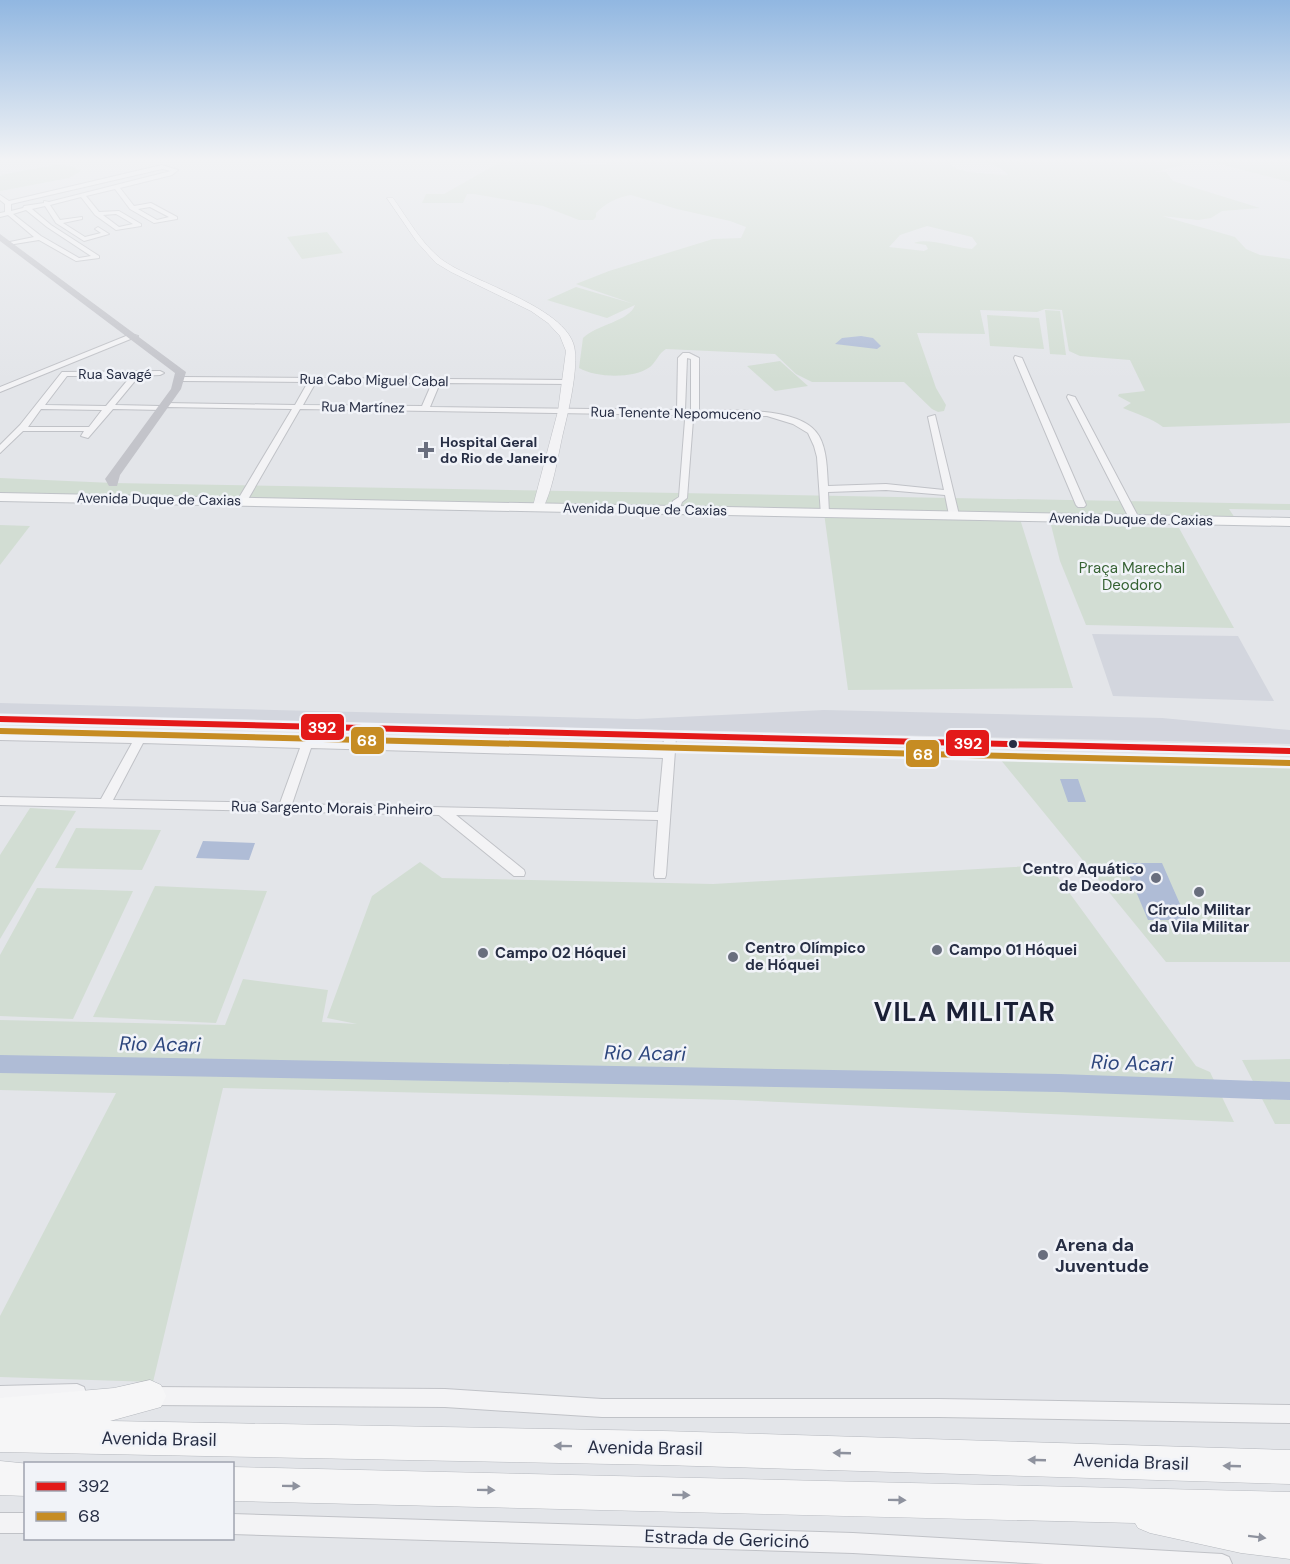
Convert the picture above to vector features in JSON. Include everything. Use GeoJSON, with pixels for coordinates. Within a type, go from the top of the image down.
{"type":"FeatureCollection","features":[{"type":"Feature","properties":{"kind":"highway"},"geometry":{"type":"LineString","coordinates":[[0,1414],[114,1404],[150,1396]]}},
{"type":"Feature","properties":{"kind":"highway","name":"Avenida Brasil"},"geometry":{"type":"LineString","coordinates":[[0,1435],[651,1448],[1290,1467]]}},
{"type":"Feature","properties":{"kind":"highway"},"geometry":{"type":"LineString","coordinates":[[0,1478],[24,1479]]}},
{"type":"Feature","properties":{"kind":"highway"},"geometry":{"type":"LineString","coordinates":[[234,1484],[1290,1509]]}},
{"type":"Feature","properties":{"kind":"highway"},"geometry":{"type":"LineString","coordinates":[[1096,1505],[1241,1535],[1290,1541]]}},
{"type":"Feature","properties":{"kind":"main road"},"geometry":{"type":"LineString","coordinates":[[4,240],[134,336],[183,376],[187,388],[167,406],[121,479],[113,483],[100,498]]}},
{"type":"Feature","properties":{"kind":"main road","name":"Avenida Duque de Caxias"},"geometry":{"type":"LineString","coordinates":[[0,497],[539,506],[683,505],[824,513],[1290,522]]}},
{"type":"Feature","properties":{"kind":"street"},"geometry":{"type":"LineString","coordinates":[[34,234],[78,260],[98,257],[62,234]]}},
{"type":"Feature","properties":{"kind":"street"},"geometry":{"type":"LineString","coordinates":[[76,234],[84,239],[106,234]]}},
{"type":"Feature","properties":{"kind":"street"},"geometry":{"type":"LineString","coordinates":[[418,234],[441,263],[536,311],[564,334],[571,351],[567,382],[539,506]]}},
{"type":"Feature","properties":{"kind":"street"},"geometry":{"type":"LineString","coordinates":[[4,240],[39,238]]}},
{"type":"Feature","properties":{"kind":"street"},"geometry":{"type":"LineString","coordinates":[[0,390],[134,336]]}},
{"type":"Feature","properties":{"kind":"street"},"geometry":{"type":"LineString","coordinates":[[683,505],[689,420],[695,412],[695,358],[686,355],[682,358],[681,412],[689,420]]}},
{"type":"Feature","properties":{"kind":"street"},"geometry":{"type":"LineString","coordinates":[[1018,358],[1081,505]]}},
{"type":"Feature","properties":{"kind":"street","name":"Rua Savagé"},"geometry":{"type":"LineString","coordinates":[[1,452],[65,374],[160,373]]}},
{"type":"Feature","properties":{"kind":"street"},"geometry":{"type":"LineString","coordinates":[[18,430],[88,433],[136,375]]}},
{"type":"Feature","properties":{"kind":"street","name":"Rua Cabo Miguel Cabal"},"geometry":{"type":"LineString","coordinates":[[183,376],[567,382]]}},
{"type":"Feature","properties":{"kind":"street"},"geometry":{"type":"LineString","coordinates":[[242,501],[314,379]]}},
{"type":"Feature","properties":{"kind":"street"},"geometry":{"type":"LineString","coordinates":[[425,408],[437,381]]}},
{"type":"Feature","properties":{"kind":"street"},"geometry":{"type":"LineString","coordinates":[[681,383],[695,383]]}},
{"type":"Feature","properties":{"kind":"street"},"geometry":{"type":"LineString","coordinates":[[1071,397],[1135,520]]}},
{"type":"Feature","properties":{"kind":"street","name":"Rua Martínez"},"geometry":{"type":"LineString","coordinates":[[38,407],[296,406],[562,411]]}},
{"type":"Feature","properties":{"kind":"street","name":"Rua Tenente Nepomuceno"},"geometry":{"type":"LineString","coordinates":[[562,411],[757,413],[789,420],[811,430],[817,439],[824,489],[824,513]]}},
{"type":"Feature","properties":{"kind":"street"},"geometry":{"type":"LineString","coordinates":[[932,417],[954,515]]}},
{"type":"Feature","properties":{"kind":"street"},"geometry":{"type":"LineString","coordinates":[[824,489],[886,487],[949,493]]}},
{"type":"Feature","properties":{"kind":"street"},"geometry":{"type":"LineString","coordinates":[[0,719],[1290,751]]}},
{"type":"Feature","properties":{"kind":"street"},"geometry":{"type":"LineString","coordinates":[[293,743],[301,726]]}},
{"type":"Feature","properties":{"kind":"street"},"geometry":{"type":"LineString","coordinates":[[0,736],[668,754]]}},
{"type":"Feature","properties":{"kind":"street"},"geometry":{"type":"LineString","coordinates":[[660,875],[670,737]]}},
{"type":"Feature","properties":{"kind":"street"},"geometry":{"type":"LineString","coordinates":[[106,802],[140,739]]}},
{"type":"Feature","properties":{"kind":"street"},"geometry":{"type":"LineString","coordinates":[[285,807],[307,744]]}},
{"type":"Feature","properties":{"kind":"street","name":"Rua Sargento Morais Pinheiro"},"geometry":{"type":"LineString","coordinates":[[0,801],[663,816]]}},
{"type":"Feature","properties":{"kind":"street"},"geometry":{"type":"LineString","coordinates":[[441,810],[519,873]]}},
{"type":"Feature","properties":{"kind":"street"},"geometry":{"type":"LineString","coordinates":[[0,1395],[91,1393],[150,1396],[445,1398],[602,1408],[939,1408],[1290,1414]]}},
{"type":"Feature","properties":{"kind":"street"},"geometry":{"type":"LineString","coordinates":[[0,1523],[24,1523]]}},
{"type":"Feature","properties":{"kind":"street","name":"Estrada de Gericinó"},"geometry":{"type":"LineString","coordinates":[[234,1524],[853,1543],[1222,1564]]}},
{"type":"Feature","properties":{"kind":"shaded area"},"geometry":{"type":"Polygon","coordinates":[[[1092,634],[1238,636],[1274,701],[1113,696],[1092,634]]]}},
{"type":"Feature","properties":{"kind":"shaded area"},"geometry":{"type":"Polygon","coordinates":[[[0,703],[637,719],[824,710],[1162,718],[1290,730],[1290,744],[0,715],[0,703]]]}},
{"type":"Feature","properties":{"kind":"green space"},"geometry":{"type":"Polygon","coordinates":[[[329,234],[343,253],[302,259],[287,237],[329,234]]]}},
{"type":"Feature","properties":{"kind":"green space"},"geometry":{"type":"Polygon","coordinates":[[[743,234],[903,234],[889,247],[924,251],[928,249],[926,245],[914,243],[926,241],[972,249],[977,244],[972,237],[960,234],[1225,234],[1235,237],[1246,249],[1260,255],[1290,259],[1290,423],[1163,427],[1123,408],[1131,403],[1118,396],[1119,394],[1145,391],[1130,360],[1080,356],[1069,351],[1062,310],[1045,309],[1037,312],[980,310],[985,334],[917,333],[936,388],[946,405],[944,411],[938,412],[904,382],[812,382],[796,374],[775,354],[666,349],[650,367],[634,374],[615,376],[595,374],[579,368],[583,338],[627,315],[635,305],[607,318],[547,300],[576,287],[634,304],[576,284],[609,271],[713,239],[741,238],[743,234]]]}},
{"type":"Feature","properties":{"kind":"green space"},"geometry":{"type":"Polygon","coordinates":[[[1045,310],[1060,311],[1066,355],[1050,354],[1045,310]]]}},
{"type":"Feature","properties":{"kind":"green space"},"geometry":{"type":"Polygon","coordinates":[[[987,315],[1039,318],[1044,349],[990,346],[987,315]]]}},
{"type":"Feature","properties":{"kind":"green space"},"geometry":{"type":"Polygon","coordinates":[[[780,361],[808,386],[775,391],[747,366],[780,361]]]}},
{"type":"Feature","properties":{"kind":"green space"},"geometry":{"type":"Polygon","coordinates":[[[0,478],[113,483],[1290,504],[1290,510],[1229,509],[1237,521],[1020,519],[1073,688],[848,690],[824,513],[0,496],[0,478]]]}},
{"type":"Feature","properties":{"kind":"green space"},"geometry":{"type":"Polygon","coordinates":[[[0,525],[30,526],[0,565],[0,525]]]}},
{"type":"Feature","properties":{"kind":"green space","name":"Praça Marechal Deodoro"},"geometry":{"type":"Polygon","coordinates":[[[1051,525],[1179,528],[1234,628],[1086,625],[1060,561],[1051,525]]]}},
{"type":"Feature","properties":{"kind":"green space","name":"Círculo Militar da Vila Militar"},"geometry":{"type":"Polygon","coordinates":[[[1004,753],[1290,758],[1290,962],[1166,962],[1000,759],[1000,755],[1004,753]]]}},
{"type":"Feature","properties":{"kind":"green space"},"geometry":{"type":"Polygon","coordinates":[[[30,808],[76,811],[0,939],[0,855],[30,808]]]}},
{"type":"Feature","properties":{"kind":"green space"},"geometry":{"type":"Polygon","coordinates":[[[76,828],[161,830],[142,870],[55,868],[76,828]]]}},
{"type":"Feature","properties":{"kind":"green space"},"geometry":{"type":"Polygon","coordinates":[[[420,862],[442,878],[713,884],[1049,865],[1196,1066],[1210,1072],[1234,1122],[734,1100],[223,1088],[153,1382],[0,1377],[0,1316],[116,1093],[0,1090],[0,1020],[225,1025],[243,979],[328,990],[322,1022],[357,1024],[327,1018],[372,896],[420,862]]]}},
{"type":"Feature","properties":{"kind":"green space"},"geometry":{"type":"Polygon","coordinates":[[[155,886],[267,891],[216,1023],[93,1017],[155,886]]]}},
{"type":"Feature","properties":{"kind":"green space"},"geometry":{"type":"Polygon","coordinates":[[[37,888],[133,891],[73,1019],[0,1016],[0,955],[37,888]]]}},
{"type":"Feature","properties":{"kind":"green space"},"geometry":{"type":"Polygon","coordinates":[[[1290,1059],[1290,1124],[1275,1124],[1242,1060],[1290,1059]]]}},
{"type":"Feature","properties":{"kind":"water"},"geometry":{"type":"Polygon","coordinates":[[[861,336],[873,338],[881,346],[877,349],[835,344],[842,338],[861,336]]]}},
{"type":"Feature","properties":{"kind":"water"},"geometry":{"type":"Polygon","coordinates":[[[1060,779],[1078,779],[1086,802],[1068,802],[1060,779]]]}},
{"type":"Feature","properties":{"kind":"water"},"geometry":{"type":"Polygon","coordinates":[[[203,841],[255,843],[249,860],[196,858],[203,841]]]}},
{"type":"Feature","properties":{"kind":"water"},"geometry":{"type":"Polygon","coordinates":[[[1124,863],[1162,863],[1187,920],[1148,920],[1124,863]]]}},
{"type":"Feature","properties":{"kind":"waterway","name":"Rio Acari"},"geometry":{"type":"LineString","coordinates":[[0,1064],[1059,1083],[1290,1091]]}},
{"type":"Feature","properties":{"kind":"transit line","name":"392"},"geometry":{"type":"LineString","coordinates":[[0,719],[1290,751]]}},
{"type":"Feature","properties":{"kind":"transit line","name":"68"},"geometry":{"type":"LineString","coordinates":[[0,731],[1290,763]]}},
{"type":"Feature","properties":{"kind":"place","name":"Hospital Geral do Rio de Janeiro"},"geometry":{"type":"Point","coordinates":[426,450]}},
{"type":"Feature","properties":{"kind":"place","name":"Centro Aquático de Deodoro"},"geometry":{"type":"Point","coordinates":[1156,878]}},
{"type":"Feature","properties":{"kind":"place","name":"Círculo Militar da Vila Militar"},"geometry":{"type":"Point","coordinates":[1199,892]}},
{"type":"Feature","properties":{"kind":"place","name":"Campo 01 Hóquei"},"geometry":{"type":"Point","coordinates":[937,950]}},
{"type":"Feature","properties":{"kind":"place","name":"Campo 02 Hóquei"},"geometry":{"type":"Point","coordinates":[483,953]}},
{"type":"Feature","properties":{"kind":"place","name":"Centro Olímpico de Hóquei"},"geometry":{"type":"Point","coordinates":[733,957]}},
{"type":"Feature","properties":{"kind":"place","name":"Arena da Juventude"},"geometry":{"type":"Point","coordinates":[1043,1255]}},
{"type":"Feature","properties":{"kind":"district","name":"VILA MILITAR"},"geometry":{"type":"Point","coordinates":[965,1012]}}]}
